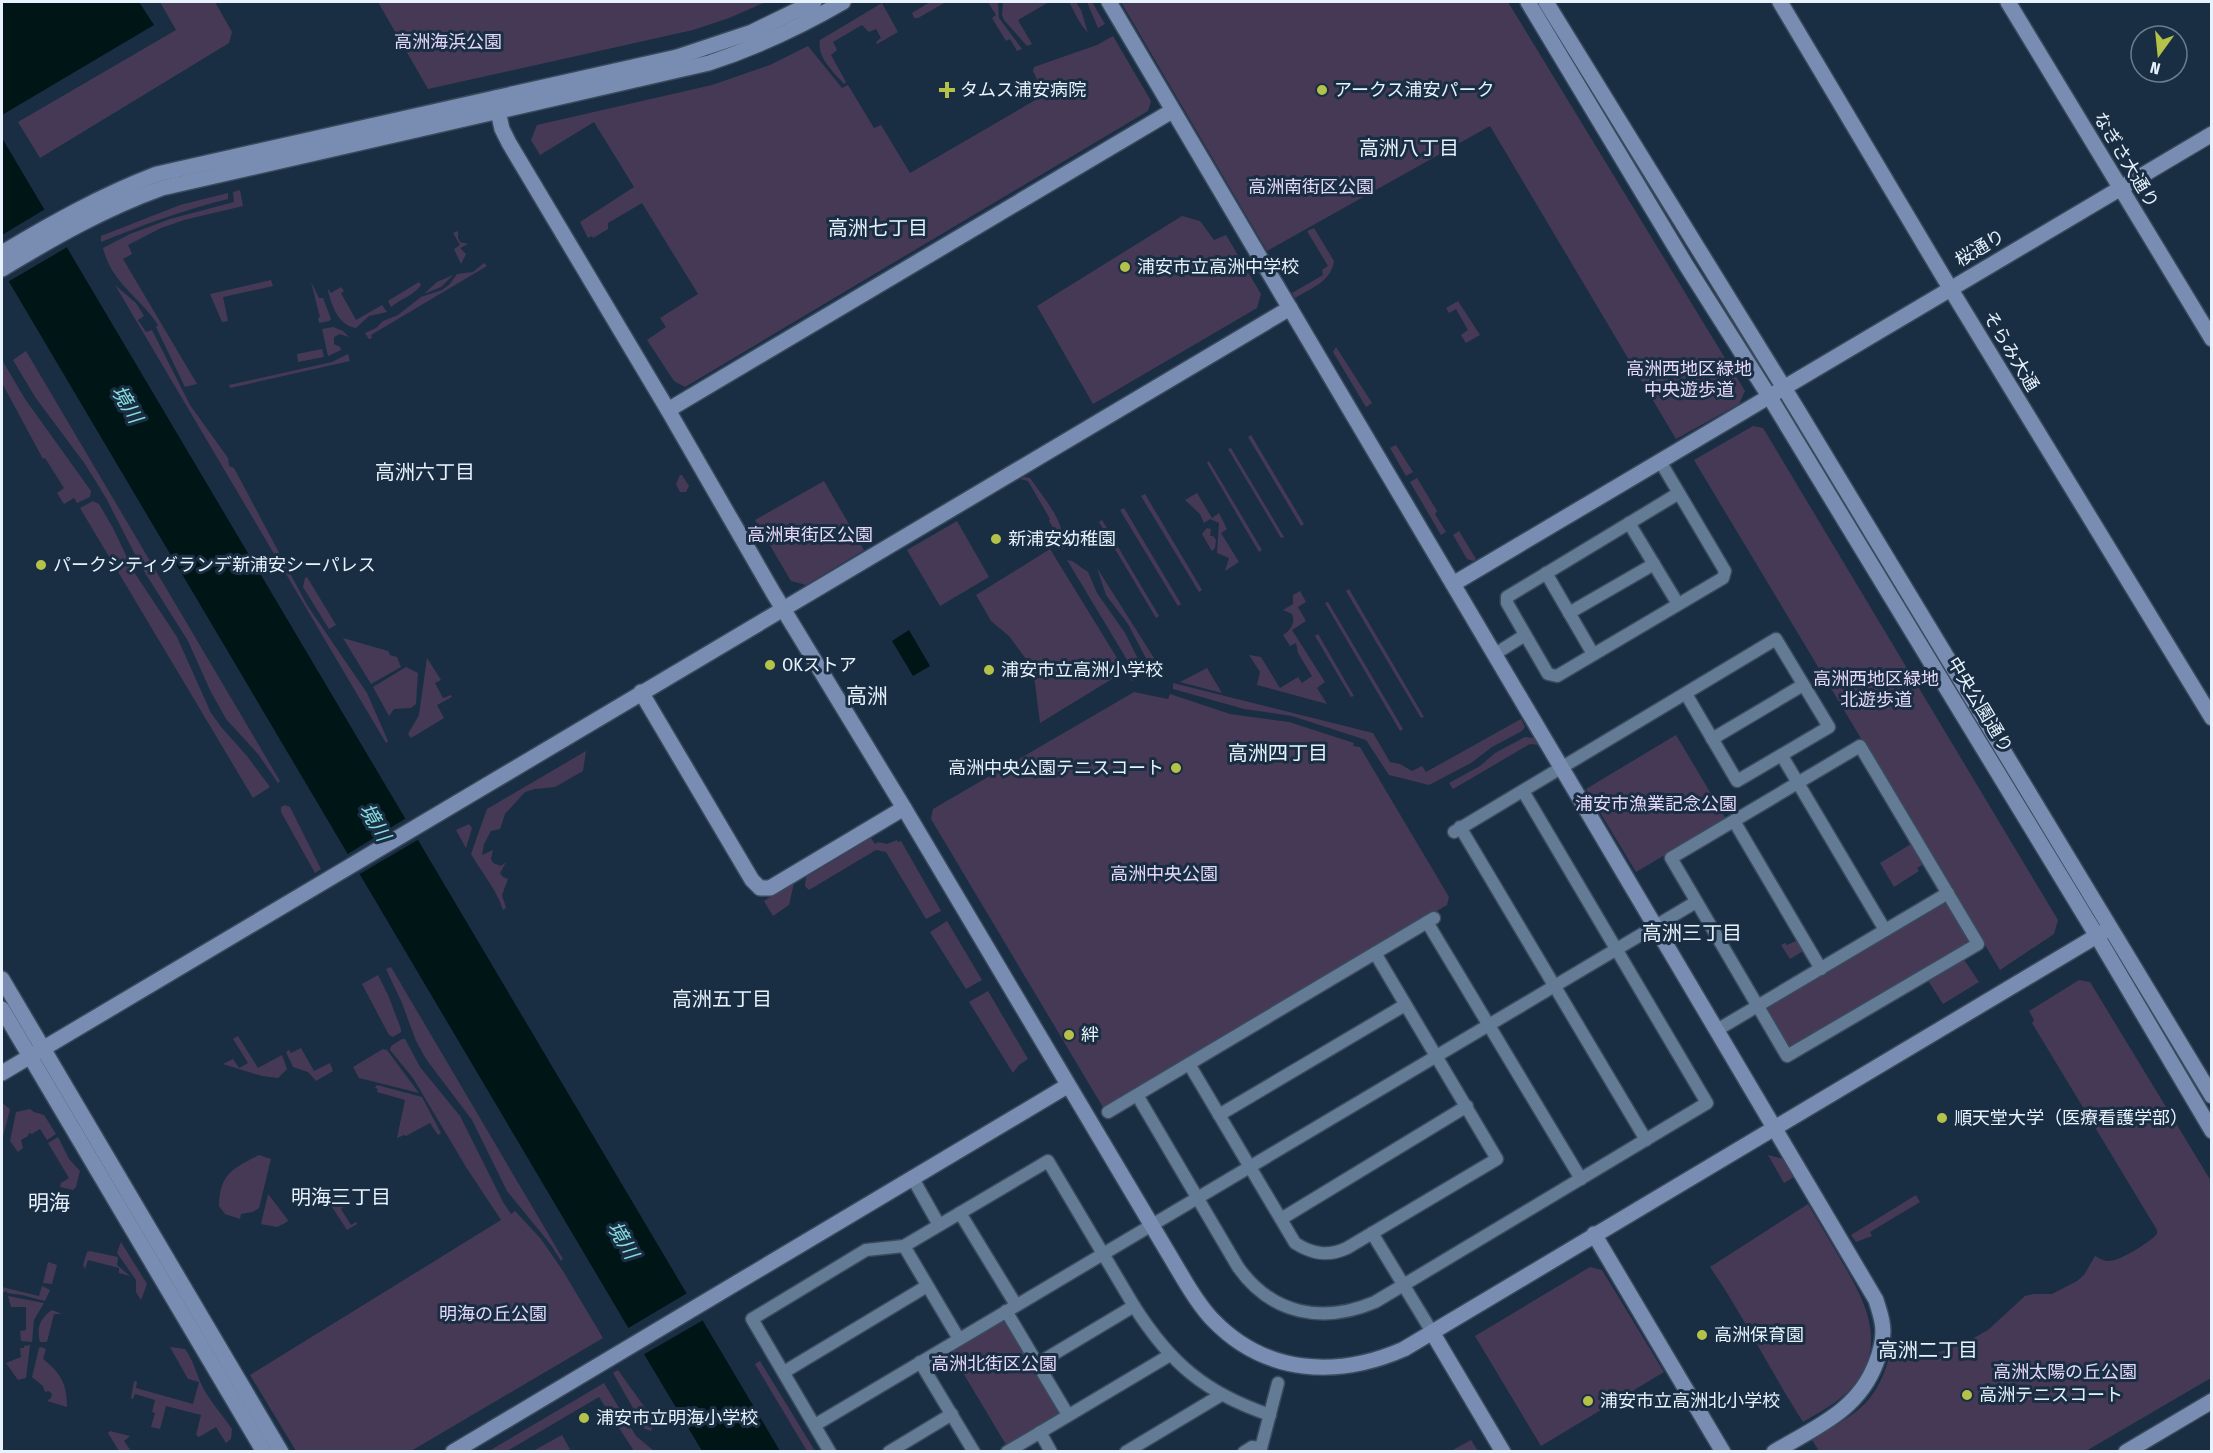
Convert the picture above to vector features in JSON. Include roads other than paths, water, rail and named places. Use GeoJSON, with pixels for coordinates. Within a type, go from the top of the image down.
{"type":"FeatureCollection","features":[{"type":"Feature","properties":{"kind":"street"},"geometry":{"type":"LineString","coordinates":[[496,104],[706,48],[752,32],[814,2]]}},
{"type":"Feature","properties":{"kind":"street"},"geometry":{"type":"LineString","coordinates":[[2,253],[70,220],[129,185],[183,167],[709,63],[791,31],[843,2]]}},
{"type":"Feature","properties":{"kind":"street"},"geometry":{"type":"LineString","coordinates":[[1108,2],[1876,1300],[1882,1323],[1883,1339],[1872,1375],[1851,1404],[1840,1413],[1774,1452]]}},
{"type":"Feature","properties":{"kind":"street","name":"中央公園通り"},"geometry":{"type":"LineString","coordinates":[[1528,2],[1710,303],[2104,932],[2211,1096]]}},
{"type":"Feature","properties":{"kind":"street","name":"中央公園通り"},"geometry":{"type":"LineString","coordinates":[[1546,2],[1783,387],[2104,932],[2211,1131]]}},
{"type":"Feature","properties":{"kind":"street","name":"そらみ大通"},"geometry":{"type":"LineString","coordinates":[[1780,2],[1950,288],[2211,718]]}},
{"type":"Feature","properties":{"kind":"street","name":"なぎさ大通り"},"geometry":{"type":"LineString","coordinates":[[2008,2],[2211,339]]}},
{"type":"Feature","properties":{"kind":"street"},"geometry":{"type":"LineString","coordinates":[[496,104],[509,142],[783,609],[1186,1283],[1211,1319],[1230,1335],[1264,1355],[1308,1367],[1353,1366],[1383,1358],[1404,1348],[2104,932]]}},
{"type":"Feature","properties":{"kind":"street"},"geometry":{"type":"LineString","coordinates":[[668,410],[1172,111]]}},
{"type":"Feature","properties":{"kind":"street","name":"桜通り"},"geometry":{"type":"LineString","coordinates":[[1454,584],[2211,134]]}},
{"type":"Feature","properties":{"kind":"street"},"geometry":{"type":"LineString","coordinates":[[2,269],[70,220]]}},
{"type":"Feature","properties":{"kind":"street"},"geometry":{"type":"LineString","coordinates":[[2,1073],[1290,308]]}},
{"type":"Feature","properties":{"kind":"street"},"geometry":{"type":"LineString","coordinates":[[1660,461],[1679,493],[1725,571],[1723,578],[1557,676],[1548,674],[1507,603],[1507,597],[1679,493]]}},
{"type":"Feature","properties":{"kind":"street"},"geometry":{"type":"LineString","coordinates":[[1629,523],[1678,604]]}},
{"type":"Feature","properties":{"kind":"street"},"geometry":{"type":"LineString","coordinates":[[1569,613],[1654,564]]}},
{"type":"Feature","properties":{"kind":"street"},"geometry":{"type":"LineString","coordinates":[[1546,573],[1593,654]]}},
{"type":"Feature","properties":{"kind":"street"},"geometry":{"type":"LineString","coordinates":[[1495,654],[1525,635]]}},
{"type":"Feature","properties":{"kind":"street"},"geometry":{"type":"LineString","coordinates":[[1646,1140],[1555,986],[1457,829],[1776,639],[1829,727],[1737,781],[1686,694]]}},
{"type":"Feature","properties":{"kind":"street"},"geometry":{"type":"LineString","coordinates":[[1712,740],[1803,685]]}},
{"type":"Feature","properties":{"kind":"street"},"geometry":{"type":"LineString","coordinates":[[641,692],[752,880],[760,888],[770,888],[904,808]]}},
{"type":"Feature","properties":{"kind":"street"},"geometry":{"type":"LineString","coordinates":[[1860,746],[1978,944],[1787,1056],[1671,858],[1734,821],[1860,746]]}},
{"type":"Feature","properties":{"kind":"street"},"geometry":{"type":"LineString","coordinates":[[1782,756],[1885,930]]}},
{"type":"Feature","properties":{"kind":"street"},"geometry":{"type":"LineString","coordinates":[[1137,1095],[1243,1274],[1260,1292],[1277,1303],[1315,1314],[1342,1313],[1376,1302],[1707,1103],[1523,791]]}},
{"type":"Feature","properties":{"kind":"street"},"geometry":{"type":"LineString","coordinates":[[1734,821],[1821,969]]}},
{"type":"Feature","properties":{"kind":"street"},"geometry":{"type":"LineString","coordinates":[[1717,1030],[1948,893]]}},
{"type":"Feature","properties":{"kind":"street"},"geometry":{"type":"LineString","coordinates":[[814,1425],[1696,902]]}},
{"type":"Feature","properties":{"kind":"street"},"geometry":{"type":"LineString","coordinates":[[1108,1112],[1431,920],[1489,1024],[1581,1179]]}},
{"type":"Feature","properties":{"kind":"street"},"geometry":{"type":"LineString","coordinates":[[1189,1064],[1295,1243],[1320,1254],[1337,1253],[1497,1159],[1375,953]]}},
{"type":"Feature","properties":{"kind":"street"},"geometry":{"type":"LineString","coordinates":[[2,979],[281,1452]]}},
{"type":"Feature","properties":{"kind":"street"},"geometry":{"type":"LineString","coordinates":[[1219,1115],[1405,1005]]}},
{"type":"Feature","properties":{"kind":"street"},"geometry":{"type":"LineString","coordinates":[[2,1009],[264,1452]]}},
{"type":"Feature","properties":{"kind":"street"},"geometry":{"type":"LineString","coordinates":[[451,1450],[1067,1086]]}},
{"type":"Feature","properties":{"kind":"street"},"geometry":{"type":"LineString","coordinates":[[1281,1219],[1467,1106]]}},
{"type":"Feature","properties":{"kind":"street"},"geometry":{"type":"LineString","coordinates":[[830,1452],[752,1319],[866,1250],[904,1246],[1048,1161],[1134,1306],[1170,1355],[1197,1379],[1221,1395],[1270,1415]]}},
{"type":"Feature","properties":{"kind":"street"},"geometry":{"type":"LineString","coordinates":[[912,1177],[939,1225]]}},
{"type":"Feature","properties":{"kind":"street"},"geometry":{"type":"LineString","coordinates":[[960,1213],[1011,1308],[1037,1364],[1068,1415]]}},
{"type":"Feature","properties":{"kind":"street"},"geometry":{"type":"LineString","coordinates":[[1372,1233],[1503,1452]]}},
{"type":"Feature","properties":{"kind":"street"},"geometry":{"type":"LineString","coordinates":[[1594,1234],[1723,1452]]}},
{"type":"Feature","properties":{"kind":"street"},"geometry":{"type":"LineString","coordinates":[[904,1246],[959,1339]]}},
{"type":"Feature","properties":{"kind":"street"},"geometry":{"type":"LineString","coordinates":[[784,1372],[927,1286]]}},
{"type":"Feature","properties":{"kind":"street"},"geometry":{"type":"LineString","coordinates":[[1037,1364],[1134,1306]]}},
{"type":"Feature","properties":{"kind":"street"},"geometry":{"type":"LineString","coordinates":[[1007,1452],[1170,1355]]}},
{"type":"Feature","properties":{"kind":"street"},"geometry":{"type":"LineString","coordinates":[[920,1362],[974,1452]]}},
{"type":"Feature","properties":{"kind":"street"},"geometry":{"type":"LineString","coordinates":[[1244,1452],[1252,1447],[1260,1450],[1278,1383]]}},
{"type":"Feature","properties":{"kind":"street"},"geometry":{"type":"LineString","coordinates":[[1126,1452],[1221,1395]]}},
{"type":"Feature","properties":{"kind":"street"},"geometry":{"type":"LineString","coordinates":[[2127,1452],[2211,1401]]}},
{"type":"Feature","properties":{"kind":"street"},"geometry":{"type":"LineString","coordinates":[[889,1452],[952,1414]]}},
{"type":"Feature","properties":{"kind":"street"},"geometry":{"type":"LineString","coordinates":[[1040,1432],[1051,1452]]}},
{"type":"Feature","properties":{"kind":"water"},"geometry":{"type":"Polygon","coordinates":[[[2,2],[139,2],[154,25],[2,115],[2,2]]]}},
{"type":"Feature","properties":{"kind":"water","name":"境川"},"geometry":{"type":"Polygon","coordinates":[[[2,138],[780,1451],[702,1451],[626,1324],[2,270],[2,138]]]}},
{"type":"Feature","properties":{"kind":"water"},"geometry":{"type":"Polygon","coordinates":[[[909,630],[930,666],[913,676],[892,641],[909,630]]]}},
{"type":"Feature","properties":{"kind":"place","name":"タムス浦安病院"},"geometry":{"type":"Point","coordinates":[947,90]}},
{"type":"Feature","properties":{"kind":"place","name":"アークス浦安パーク"},"geometry":{"type":"Point","coordinates":[1322,90]}},
{"type":"Feature","properties":{"kind":"place","name":"浦安市立高洲中学校"},"geometry":{"type":"Point","coordinates":[1125,267]}},
{"type":"Feature","properties":{"kind":"place","name":"新浦安幼稚園"},"geometry":{"type":"Point","coordinates":[996,539]}},
{"type":"Feature","properties":{"kind":"place","name":"パークシティグランデ新浦安シーパレス"},"geometry":{"type":"Point","coordinates":[41,565]}},
{"type":"Feature","properties":{"kind":"place","name":"OKストア"},"geometry":{"type":"Point","coordinates":[770,665]}},
{"type":"Feature","properties":{"kind":"place","name":"浦安市立高洲小学校"},"geometry":{"type":"Point","coordinates":[989,670]}},
{"type":"Feature","properties":{"kind":"place","name":"高洲中央公園テニスコート"},"geometry":{"type":"Point","coordinates":[1176,768]}},
{"type":"Feature","properties":{"kind":"place","name":"絆"},"geometry":{"type":"Point","coordinates":[1069,1035]}},
{"type":"Feature","properties":{"kind":"place","name":"順天堂大学（医療看護学部）"},"geometry":{"type":"Point","coordinates":[1942,1118]}},
{"type":"Feature","properties":{"kind":"place","name":"高洲保育園"},"geometry":{"type":"Point","coordinates":[1702,1335]}},
{"type":"Feature","properties":{"kind":"place","name":"高洲テニスコート"},"geometry":{"type":"Point","coordinates":[1967,1395]}},
{"type":"Feature","properties":{"kind":"place","name":"浦安市立高洲北小学校"},"geometry":{"type":"Point","coordinates":[1588,1401]}},
{"type":"Feature","properties":{"kind":"place","name":"浦安市立明海小学校"},"geometry":{"type":"Point","coordinates":[584,1418]}},
{"type":"Feature","properties":{"kind":"district","name":"高洲八丁目"},"geometry":{"type":"Point","coordinates":[1409,148]}},
{"type":"Feature","properties":{"kind":"district","name":"高洲七丁目"},"geometry":{"type":"Point","coordinates":[878,228]}},
{"type":"Feature","properties":{"kind":"district","name":"高洲六丁目"},"geometry":{"type":"Point","coordinates":[425,472]}},
{"type":"Feature","properties":{"kind":"district","name":"高洲"},"geometry":{"type":"Point","coordinates":[867,696]}},
{"type":"Feature","properties":{"kind":"district","name":"高洲四丁目"},"geometry":{"type":"Point","coordinates":[1278,753]}},
{"type":"Feature","properties":{"kind":"district","name":"高洲三丁目"},"geometry":{"type":"Point","coordinates":[1692,933]}},
{"type":"Feature","properties":{"kind":"district","name":"高洲五丁目"},"geometry":{"type":"Point","coordinates":[722,999]}},
{"type":"Feature","properties":{"kind":"district","name":"明海三丁目"},"geometry":{"type":"Point","coordinates":[341,1197]}},
{"type":"Feature","properties":{"kind":"district","name":"明海"},"geometry":{"type":"Point","coordinates":[49,1203]}},
{"type":"Feature","properties":{"kind":"district","name":"高洲二丁目"},"geometry":{"type":"Point","coordinates":[1928,1350]}},
{"type":"Feature","properties":{"kind":"park label","name":"高洲海浜公園"},"geometry":{"type":"Point","coordinates":[448,42]}},
{"type":"Feature","properties":{"kind":"park label","name":"高洲南街区公園"},"geometry":{"type":"Point","coordinates":[1311,187]}},
{"type":"Feature","properties":{"kind":"park label","name":"高洲西地区緑地 中央遊歩道"},"geometry":{"type":"Point","coordinates":[1689,379]}},
{"type":"Feature","properties":{"kind":"park label","name":"高洲東街区公園"},"geometry":{"type":"Point","coordinates":[810,535]}},
{"type":"Feature","properties":{"kind":"park label","name":"高洲西地区緑地 北遊歩道"},"geometry":{"type":"Point","coordinates":[1876,689]}},
{"type":"Feature","properties":{"kind":"park label","name":"浦安市漁業記念公園"},"geometry":{"type":"Point","coordinates":[1656,804]}},
{"type":"Feature","properties":{"kind":"park label","name":"高洲中央公園"},"geometry":{"type":"Point","coordinates":[1164,874]}},
{"type":"Feature","properties":{"kind":"park label","name":"明海の丘公園"},"geometry":{"type":"Point","coordinates":[493,1314]}},
{"type":"Feature","properties":{"kind":"park label","name":"高洲北街区公園"},"geometry":{"type":"Point","coordinates":[994,1364]}},
{"type":"Feature","properties":{"kind":"park label","name":"高洲太陽の丘公園"},"geometry":{"type":"Point","coordinates":[2065,1372]}}]}
